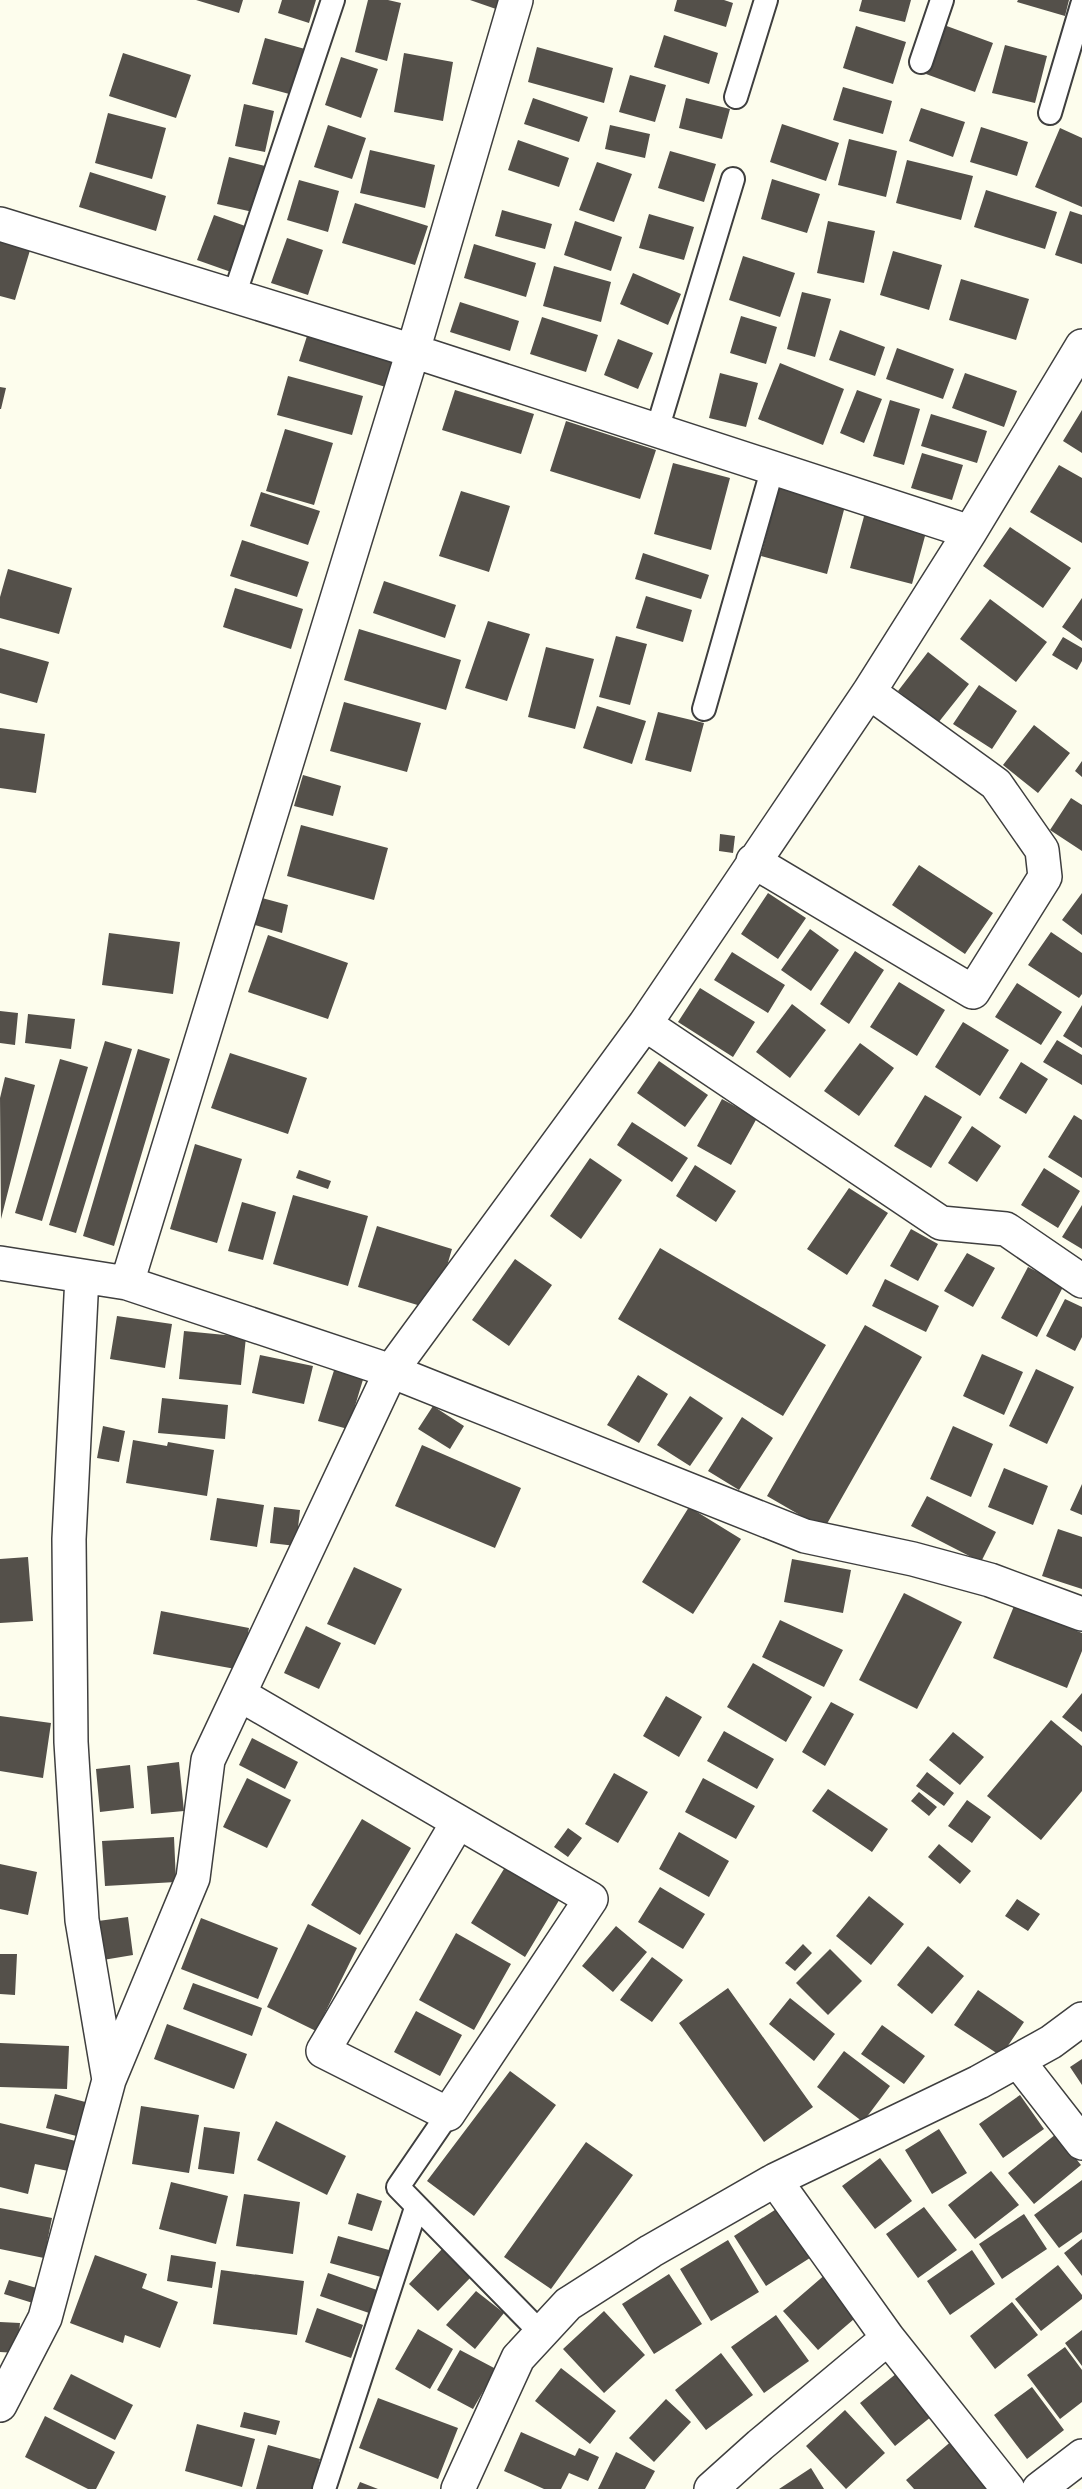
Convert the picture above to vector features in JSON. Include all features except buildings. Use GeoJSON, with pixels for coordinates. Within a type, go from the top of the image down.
{"type":"FeatureCollection","features":[{"type":"Feature","properties":{"kind":"street"},"geometry":{"type":"LineString","coordinates":[[127,1283],[413,351],[516,0]]}},
{"type":"Feature","properties":{"kind":"street"},"geometry":{"type":"LineString","coordinates":[[0,224],[413,351],[970,532]]}},
{"type":"Feature","properties":{"kind":"street"},"geometry":{"type":"LineString","coordinates":[[0,2404],[45,2318],[110,2080],[193,1878],[208,1760],[390,1371],[645,1024],[869,692],[1078,360]]}},
{"type":"Feature","properties":{"kind":"street"},"geometry":{"type":"LineString","coordinates":[[753,861],[973,992],[1045,877],[1042,850],[996,784],[869,692]]}},
{"type":"Feature","properties":{"kind":"street"},"geometry":{"type":"LineString","coordinates":[[645,1024],[941,1223],[1006,1229],[1082,1281]]}},
{"type":"Feature","properties":{"kind":"street"},"geometry":{"type":"LineString","coordinates":[[0,1263],[127,1283],[390,1371],[805,1536],[913,1559],[979,1577],[1082,1614]]}},
{"type":"Feature","properties":{"kind":"street"},"geometry":{"type":"LineString","coordinates":[[82,1276],[69,1539],[71,1742],[82,1920],[110,2080]]}},
{"type":"Feature","properties":{"kind":"street"},"geometry":{"type":"LineString","coordinates":[[239,1694],[591,1899],[448,2114],[323,2051],[458,1822]]}},
{"type":"Feature","properties":{"kind":"street"},"geometry":{"type":"LineString","coordinates":[[458,2489],[518,2358],[568,2304],[651,2251],[775,2180],[979,2082],[1050,2042],[1082,2019]]}},
{"type":"Feature","properties":{"kind":"street"},"geometry":{"type":"LineString","coordinates":[[1018,2061],[1082,2143]]}},
{"type":"Feature","properties":{"kind":"street"},"geometry":{"type":"LineString","coordinates":[[775,2180],[888,2338],[1008,2489]]}},
{"type":"Feature","properties":{"kind":"street"},"geometry":{"type":"LineString","coordinates":[[711,2489],[888,2338]]}},
{"type":"Feature","properties":{"kind":"street"},"geometry":{"type":"LineString","coordinates":[[1039,2489],[1082,2456]]}},
{"type":"Feature","properties":{"kind":"lane"},"geometry":{"type":"LineString","coordinates":[[234,296],[333,0]]}},
{"type":"Feature","properties":{"kind":"lane"},"geometry":{"type":"LineString","coordinates":[[736,97],[766,0]]}},
{"type":"Feature","properties":{"kind":"lane"},"geometry":{"type":"LineString","coordinates":[[921,62],[942,0]]}},
{"type":"Feature","properties":{"kind":"lane"},"geometry":{"type":"LineString","coordinates":[[1050,112],[1082,5]]}},
{"type":"Feature","properties":{"kind":"lane"},"geometry":{"type":"LineString","coordinates":[[657,430],[733,179]]}},
{"type":"Feature","properties":{"kind":"lane"},"geometry":{"type":"LineString","coordinates":[[704,709],[773,468]]}},
{"type":"Feature","properties":{"kind":"lane"},"geometry":{"type":"LineString","coordinates":[[448,2114],[398,2187],[416,2208],[541,2333]]}},
{"type":"Feature","properties":{"kind":"lane"},"geometry":{"type":"LineString","coordinates":[[324,2489],[416,2208]]}}]}
